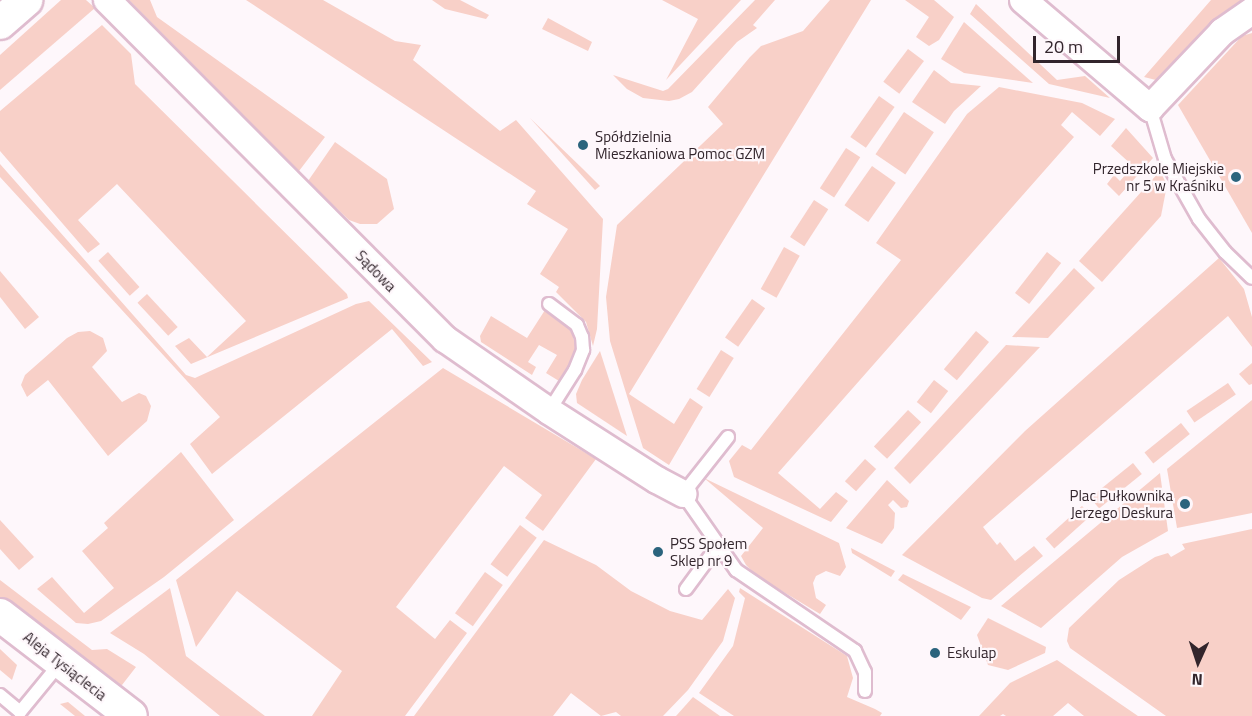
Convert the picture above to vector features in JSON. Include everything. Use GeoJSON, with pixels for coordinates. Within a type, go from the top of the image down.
{"type":"FeatureCollection","features":[{"type":"Feature","properties":{"kind":"street"},"geometry":{"type":"LineString","coordinates":[[0,23],[26,0]]}},
{"type":"Feature","properties":{"kind":"street","name":"Sądowa"},"geometry":{"type":"LineString","coordinates":[[107,0],[445,339],[549,411],[683,494]]}},
{"type":"Feature","properties":{"kind":"street"},"geometry":{"type":"LineString","coordinates":[[1023,0],[1150,108],[1222,32],[1252,11]]}},
{"type":"Feature","properties":{"kind":"street","name":"Aleja Tysiąclecia"},"geometry":{"type":"LineString","coordinates":[[0,615],[130,716]]}},
{"type":"Feature","properties":{"kind":"lane"},"geometry":{"type":"LineString","coordinates":[[1150,108],[1165,159],[1199,219],[1225,252],[1249,276]]}},
{"type":"Feature","properties":{"kind":"lane"},"geometry":{"type":"LineString","coordinates":[[549,304],[577,326],[582,337],[583,350],[575,370],[549,411]]}},
{"type":"Feature","properties":{"kind":"lane"},"geometry":{"type":"LineString","coordinates":[[728,437],[683,494],[736,570],[855,651],[865,672],[865,691]]}},
{"type":"Feature","properties":{"kind":"lane"},"geometry":{"type":"LineString","coordinates":[[686,589],[718,544]]}},
{"type":"Feature","properties":{"kind":"lane"},"geometry":{"type":"LineString","coordinates":[[0,695],[22,714],[61,662]]}},
{"type":"Feature","properties":{"kind":"shaded area"},"geometry":{"type":"Polygon","coordinates":[[[61,0],[86,0],[95,8],[0,90],[0,55],[61,0]]]}},
{"type":"Feature","properties":{"kind":"shaded area"},"geometry":{"type":"Polygon","coordinates":[[[129,0],[150,0],[157,17],[325,137],[299,171],[129,0]]]}},
{"type":"Feature","properties":{"kind":"shaded area"},"geometry":{"type":"Polygon","coordinates":[[[246,0],[323,0],[395,41],[421,45],[413,60],[500,131],[516,120],[603,219],[597,329],[593,346],[586,322],[556,292],[559,287],[540,274],[568,229],[527,204],[536,191],[246,0]]]}},
{"type":"Feature","properties":{"kind":"shaded area"},"geometry":{"type":"Polygon","coordinates":[[[432,0],[460,0],[489,15],[486,19],[445,9],[432,0]]]}},
{"type":"Feature","properties":{"kind":"shaded area"},"geometry":{"type":"Polygon","coordinates":[[[662,0],[741,0],[666,80],[698,19],[662,0]]]}},
{"type":"Feature","properties":{"kind":"shaded area"},"geometry":{"type":"Polygon","coordinates":[[[755,0],[775,0],[753,25],[757,28],[737,42],[692,92],[679,99],[669,101],[643,98],[627,89],[613,75],[663,91],[668,89],[755,0]]]}},
{"type":"Feature","properties":{"kind":"shaded area"},"geometry":{"type":"Polygon","coordinates":[[[830,0],[871,0],[629,394],[674,424],[690,398],[703,407],[669,465],[643,448],[610,341],[606,297],[617,225],[723,124],[708,107],[750,57],[761,46],[803,31],[830,0]]]}},
{"type":"Feature","properties":{"kind":"shaded area"},"geometry":{"type":"Polygon","coordinates":[[[905,0],[934,0],[954,17],[939,40],[929,46],[916,37],[929,17],[905,0]]]}},
{"type":"Feature","properties":{"kind":"shaded area"},"geometry":{"type":"Polygon","coordinates":[[[1211,0],[1244,0],[1221,18],[1163,75],[1156,80],[1144,77],[1211,0]]]}},
{"type":"Feature","properties":{"kind":"shaded area"},"geometry":{"type":"Polygon","coordinates":[[[976,4],[1057,80],[1085,76],[1110,98],[1049,84],[970,14],[976,4]]]}},
{"type":"Feature","properties":{"kind":"shaded area"},"geometry":{"type":"Polygon","coordinates":[[[548,18],[592,42],[588,51],[542,29],[548,18]]]}},
{"type":"Feature","properties":{"kind":"shaded area"},"geometry":{"type":"Polygon","coordinates":[[[964,22],[1033,83],[964,73],[941,59],[964,22]]]}},
{"type":"Feature","properties":{"kind":"shaded area"},"geometry":{"type":"Polygon","coordinates":[[[102,25],[131,54],[135,84],[347,294],[348,298],[191,364],[175,346],[189,338],[207,357],[246,321],[117,184],[78,220],[100,244],[88,253],[0,151],[0,111],[102,25]]]}},
{"type":"Feature","properties":{"kind":"shaded area","name":"Przedszkole Miejskie nr 5 w Kraśniku"},"geometry":{"type":"Polygon","coordinates":[[[1252,33],[1252,233],[1178,105],[1242,36],[1252,33]]]}},
{"type":"Feature","properties":{"kind":"shaded area"},"geometry":{"type":"Polygon","coordinates":[[[908,49],[924,61],[899,94],[883,82],[908,49]]]}},
{"type":"Feature","properties":{"kind":"shaded area"},"geometry":{"type":"Polygon","coordinates":[[[934,70],[951,83],[981,86],[954,111],[945,124],[912,102],[934,70]]]}},
{"type":"Feature","properties":{"kind":"shaded area"},"geometry":{"type":"Polygon","coordinates":[[[999,87],[1082,103],[1115,119],[1100,136],[1072,112],[1061,125],[1074,137],[778,473],[820,509],[836,492],[848,501],[831,522],[734,477],[729,461],[742,445],[751,450],[901,260],[876,243],[967,114],[999,87]]]}},
{"type":"Feature","properties":{"kind":"shaded area"},"geometry":{"type":"Polygon","coordinates":[[[879,96],[895,107],[866,148],[850,137],[879,96]]]}},
{"type":"Feature","properties":{"kind":"shaded area"},"geometry":{"type":"Polygon","coordinates":[[[904,112],[934,132],[905,174],[875,154],[904,112]]]}},
{"type":"Feature","properties":{"kind":"shaded area"},"geometry":{"type":"Polygon","coordinates":[[[530,118],[583,169],[600,186],[595,190],[530,118]]]}},
{"type":"Feature","properties":{"kind":"shaded area"},"geometry":{"type":"Polygon","coordinates":[[[1126,128],[1153,158],[1119,196],[1107,184],[1114,175],[1120,181],[1133,166],[1111,146],[1126,128]]]}},
{"type":"Feature","properties":{"kind":"shaded area"},"geometry":{"type":"Polygon","coordinates":[[[335,142],[387,179],[394,209],[377,224],[360,224],[349,220],[308,181],[335,142]]]}},
{"type":"Feature","properties":{"kind":"shaded area"},"geometry":{"type":"Polygon","coordinates":[[[846,148],[860,157],[834,198],[820,188],[846,148]]]}},
{"type":"Feature","properties":{"kind":"shaded area"},"geometry":{"type":"Polygon","coordinates":[[[0,164],[186,375],[195,378],[356,304],[369,301],[432,362],[423,366],[392,329],[212,474],[190,444],[220,417],[0,177],[0,164]]]}},
{"type":"Feature","properties":{"kind":"shaded area"},"geometry":{"type":"Polygon","coordinates":[[[872,166],[896,183],[868,222],[844,205],[872,166]]]}},
{"type":"Feature","properties":{"kind":"shaded area"},"geometry":{"type":"Polygon","coordinates":[[[1160,171],[1167,185],[1161,216],[1102,282],[1079,261],[1160,171]]]}},
{"type":"Feature","properties":{"kind":"shaded area"},"geometry":{"type":"Polygon","coordinates":[[[814,200],[828,209],[804,246],[790,237],[814,200]]]}},
{"type":"Feature","properties":{"kind":"shaded area"},"geometry":{"type":"Polygon","coordinates":[[[784,247],[800,256],[776,298],[761,289],[784,247]]]}},
{"type":"Feature","properties":{"kind":"shaded area"},"geometry":{"type":"Polygon","coordinates":[[[108,252],[139,287],[130,296],[98,261],[108,252]]]}},
{"type":"Feature","properties":{"kind":"shaded area"},"geometry":{"type":"Polygon","coordinates":[[[1047,252],[1061,263],[1029,304],[1015,293],[1047,252]]]}},
{"type":"Feature","properties":{"kind":"shaded area"},"geometry":{"type":"Polygon","coordinates":[[[1219,258],[1244,289],[1252,317],[1252,347],[1228,316],[983,527],[997,545],[1000,542],[1015,561],[1034,546],[1043,556],[991,600],[982,598],[902,555],[1025,431],[1219,258]]]}},
{"type":"Feature","properties":{"kind":"shaded area"},"geometry":{"type":"Polygon","coordinates":[[[1074,268],[1095,288],[1048,338],[1012,337],[1074,268]]]}},
{"type":"Feature","properties":{"kind":"shaded area"},"geometry":{"type":"Polygon","coordinates":[[[0,271],[39,317],[25,329],[0,297],[0,271]]]}},
{"type":"Feature","properties":{"kind":"shaded area"},"geometry":{"type":"Polygon","coordinates":[[[147,294],[178,327],[168,336],[137,303],[147,294]]]}},
{"type":"Feature","properties":{"kind":"shaded area"},"geometry":{"type":"Polygon","coordinates":[[[752,299],[765,308],[738,347],[725,338],[752,299]]]}},
{"type":"Feature","properties":{"kind":"shaded area"},"geometry":{"type":"Polygon","coordinates":[[[545,310],[564,322],[572,333],[576,347],[573,358],[559,381],[546,373],[557,355],[539,345],[528,362],[536,367],[532,375],[481,342],[480,336],[491,316],[527,338],[545,310]]]}},
{"type":"Feature","properties":{"kind":"shaded area"},"geometry":{"type":"Polygon","coordinates":[[[90,331],[103,338],[107,351],[92,367],[122,402],[139,393],[146,396],[151,406],[147,421],[108,456],[48,380],[27,397],[21,385],[25,375],[67,338],[78,332],[90,331]]]}},
{"type":"Feature","properties":{"kind":"shaded area"},"geometry":{"type":"Polygon","coordinates":[[[976,331],[989,342],[957,380],[944,369],[976,331]]]}},
{"type":"Feature","properties":{"kind":"shaded area"},"geometry":{"type":"Polygon","coordinates":[[[1006,345],[1040,347],[910,484],[894,468],[1006,345]]]}},
{"type":"Feature","properties":{"kind":"shaded area"},"geometry":{"type":"Polygon","coordinates":[[[721,350],[734,358],[709,397],[697,389],[721,350]]]}},
{"type":"Feature","properties":{"kind":"shaded area"},"geometry":{"type":"Polygon","coordinates":[[[600,351],[627,436],[577,403],[576,394],[582,380],[600,351]]]}},
{"type":"Feature","properties":{"kind":"shaded area"},"geometry":{"type":"Polygon","coordinates":[[[1252,363],[1252,384],[1249,385],[1239,374],[1252,363]]]}},
{"type":"Feature","properties":{"kind":"shaded area"},"geometry":{"type":"Polygon","coordinates":[[[443,368],[596,459],[543,531],[525,518],[542,495],[504,466],[396,607],[435,639],[450,620],[467,633],[405,716],[312,716],[342,671],[237,591],[196,647],[176,580],[443,368]]]}},
{"type":"Feature","properties":{"kind":"shaded area"},"geometry":{"type":"Polygon","coordinates":[[[934,380],[948,391],[931,413],[917,402],[934,380]]]}},
{"type":"Feature","properties":{"kind":"shaded area"},"geometry":{"type":"Polygon","coordinates":[[[1228,383],[1236,395],[1194,423],[1187,411],[1228,383]]]}},
{"type":"Feature","properties":{"kind":"shaded area"},"geometry":{"type":"Polygon","coordinates":[[[1252,400],[1252,513],[1177,528],[1167,469],[1252,400]]]}},
{"type":"Feature","properties":{"kind":"shaded area"},"geometry":{"type":"Polygon","coordinates":[[[908,410],[921,422],[887,459],[874,447],[908,410]]]}},
{"type":"Feature","properties":{"kind":"shaded area"},"geometry":{"type":"Polygon","coordinates":[[[1181,423],[1190,434],[1153,463],[1144,453],[1181,423]]]}},
{"type":"Feature","properties":{"kind":"shaded area"},"geometry":{"type":"Polygon","coordinates":[[[181,452],[234,520],[164,577],[101,621],[88,624],[76,623],[37,589],[52,577],[84,613],[114,588],[82,551],[108,528],[104,523],[181,452]]]}},
{"type":"Feature","properties":{"kind":"shaded area"},"geometry":{"type":"Polygon","coordinates":[[[865,459],[876,469],[856,491],[845,481],[865,459]]]}},
{"type":"Feature","properties":{"kind":"shaded area"},"geometry":{"type":"Polygon","coordinates":[[[1133,463],[1142,474],[1099,508],[1090,498],[1133,463]]]}},
{"type":"Feature","properties":{"kind":"shaded area"},"geometry":{"type":"Polygon","coordinates":[[[1160,473],[1168,531],[1122,557],[1041,628],[1001,606],[1160,473]]]}},
{"type":"Feature","properties":{"kind":"shaded area"},"geometry":{"type":"Polygon","coordinates":[[[704,478],[839,543],[846,567],[840,576],[826,571],[816,576],[813,583],[816,598],[826,605],[820,614],[757,576],[746,565],[741,556],[763,528],[704,478]]]}},
{"type":"Feature","properties":{"kind":"shaded area"},"geometry":{"type":"Polygon","coordinates":[[[887,480],[909,501],[907,507],[901,508],[893,500],[888,505],[895,513],[894,528],[882,544],[846,528],[887,480]]]}},
{"type":"Feature","properties":{"kind":"shaded area"},"geometry":{"type":"Polygon","coordinates":[[[1082,506],[1091,516],[1054,548],[1046,539],[1082,506]]]}},
{"type":"Feature","properties":{"kind":"shaded area"},"geometry":{"type":"Polygon","coordinates":[[[0,520],[34,557],[19,570],[0,549],[0,520]]]}},
{"type":"Feature","properties":{"kind":"shaded area"},"geometry":{"type":"Polygon","coordinates":[[[520,525],[537,538],[507,577],[491,564],[520,525]]]}},
{"type":"Feature","properties":{"kind":"shaded area"},"geometry":{"type":"Polygon","coordinates":[[[1252,529],[1252,716],[1166,716],[1070,648],[1067,641],[1069,628],[1119,580],[1155,557],[1168,553],[1171,557],[1185,549],[1182,544],[1252,529]]]}},
{"type":"Feature","properties":{"kind":"shaded area"},"geometry":{"type":"Polygon","coordinates":[[[544,540],[596,565],[631,591],[670,611],[702,620],[728,589],[735,598],[723,641],[688,690],[663,716],[621,716],[616,712],[601,716],[571,693],[553,716],[414,716],[544,540]]]}},
{"type":"Feature","properties":{"kind":"shaded area"},"geometry":{"type":"Polygon","coordinates":[[[851,548],[895,571],[891,577],[852,553],[851,548]]]}},
{"type":"Feature","properties":{"kind":"shaded area"},"geometry":{"type":"Polygon","coordinates":[[[485,572],[503,585],[473,626],[455,613],[485,572]]]}},
{"type":"Feature","properties":{"kind":"shaded area"},"geometry":{"type":"Polygon","coordinates":[[[903,574],[971,607],[961,620],[898,580],[903,574]]]}},
{"type":"Feature","properties":{"kind":"shaded area"},"geometry":{"type":"Polygon","coordinates":[[[0,580],[92,650],[107,649],[136,667],[122,685],[113,684],[0,598],[0,580]]]}},
{"type":"Feature","properties":{"kind":"shaded area"},"geometry":{"type":"Polygon","coordinates":[[[170,588],[186,656],[265,716],[220,716],[144,654],[110,633],[170,588]]]}},
{"type":"Feature","properties":{"kind":"shaded area"},"geometry":{"type":"Polygon","coordinates":[[[740,588],[847,656],[853,678],[847,697],[882,713],[880,716],[734,716],[699,693],[733,646],[745,598],[739,592],[740,588]]]}},
{"type":"Feature","properties":{"kind":"shaded area"},"geometry":{"type":"Polygon","coordinates":[[[988,618],[1046,647],[1045,653],[1008,670],[988,665],[977,635],[988,618]]]}},
{"type":"Feature","properties":{"kind":"shaded area"},"geometry":{"type":"Polygon","coordinates":[[[0,649],[17,665],[12,680],[0,670],[0,649]]]}},
{"type":"Feature","properties":{"kind":"shaded area"},"geometry":{"type":"Polygon","coordinates":[[[1057,660],[1138,716],[1084,716],[1068,703],[1053,716],[1006,716],[1003,714],[979,716],[1010,683],[1057,660]]]}},
{"type":"Feature","properties":{"kind":"shaded area"},"geometry":{"type":"Polygon","coordinates":[[[693,697],[720,716],[676,716],[693,697]]]}},
{"type":"Feature","properties":{"kind":"shaded area"},"geometry":{"type":"Polygon","coordinates":[[[68,702],[85,716],[75,716],[60,704],[68,702]]]}},
{"type":"Feature","properties":{"kind":"place","name":"Spółdzielnia Mieszkaniowa Pomoc GZM"},"geometry":{"type":"Point","coordinates":[583,145]}},
{"type":"Feature","properties":{"kind":"place","name":"Przedszkole Miejskie nr 5 w Kraśniku"},"geometry":{"type":"Point","coordinates":[1236,177]}},
{"type":"Feature","properties":{"kind":"place","name":"Plac Pułkownika Jerzego Deskura"},"geometry":{"type":"Point","coordinates":[1185,504]}},
{"type":"Feature","properties":{"kind":"place","name":"PSS Społem Sklep nr 9"},"geometry":{"type":"Point","coordinates":[658,552]}},
{"type":"Feature","properties":{"kind":"place","name":"Eskulap"},"geometry":{"type":"Point","coordinates":[935,653]}}]}
